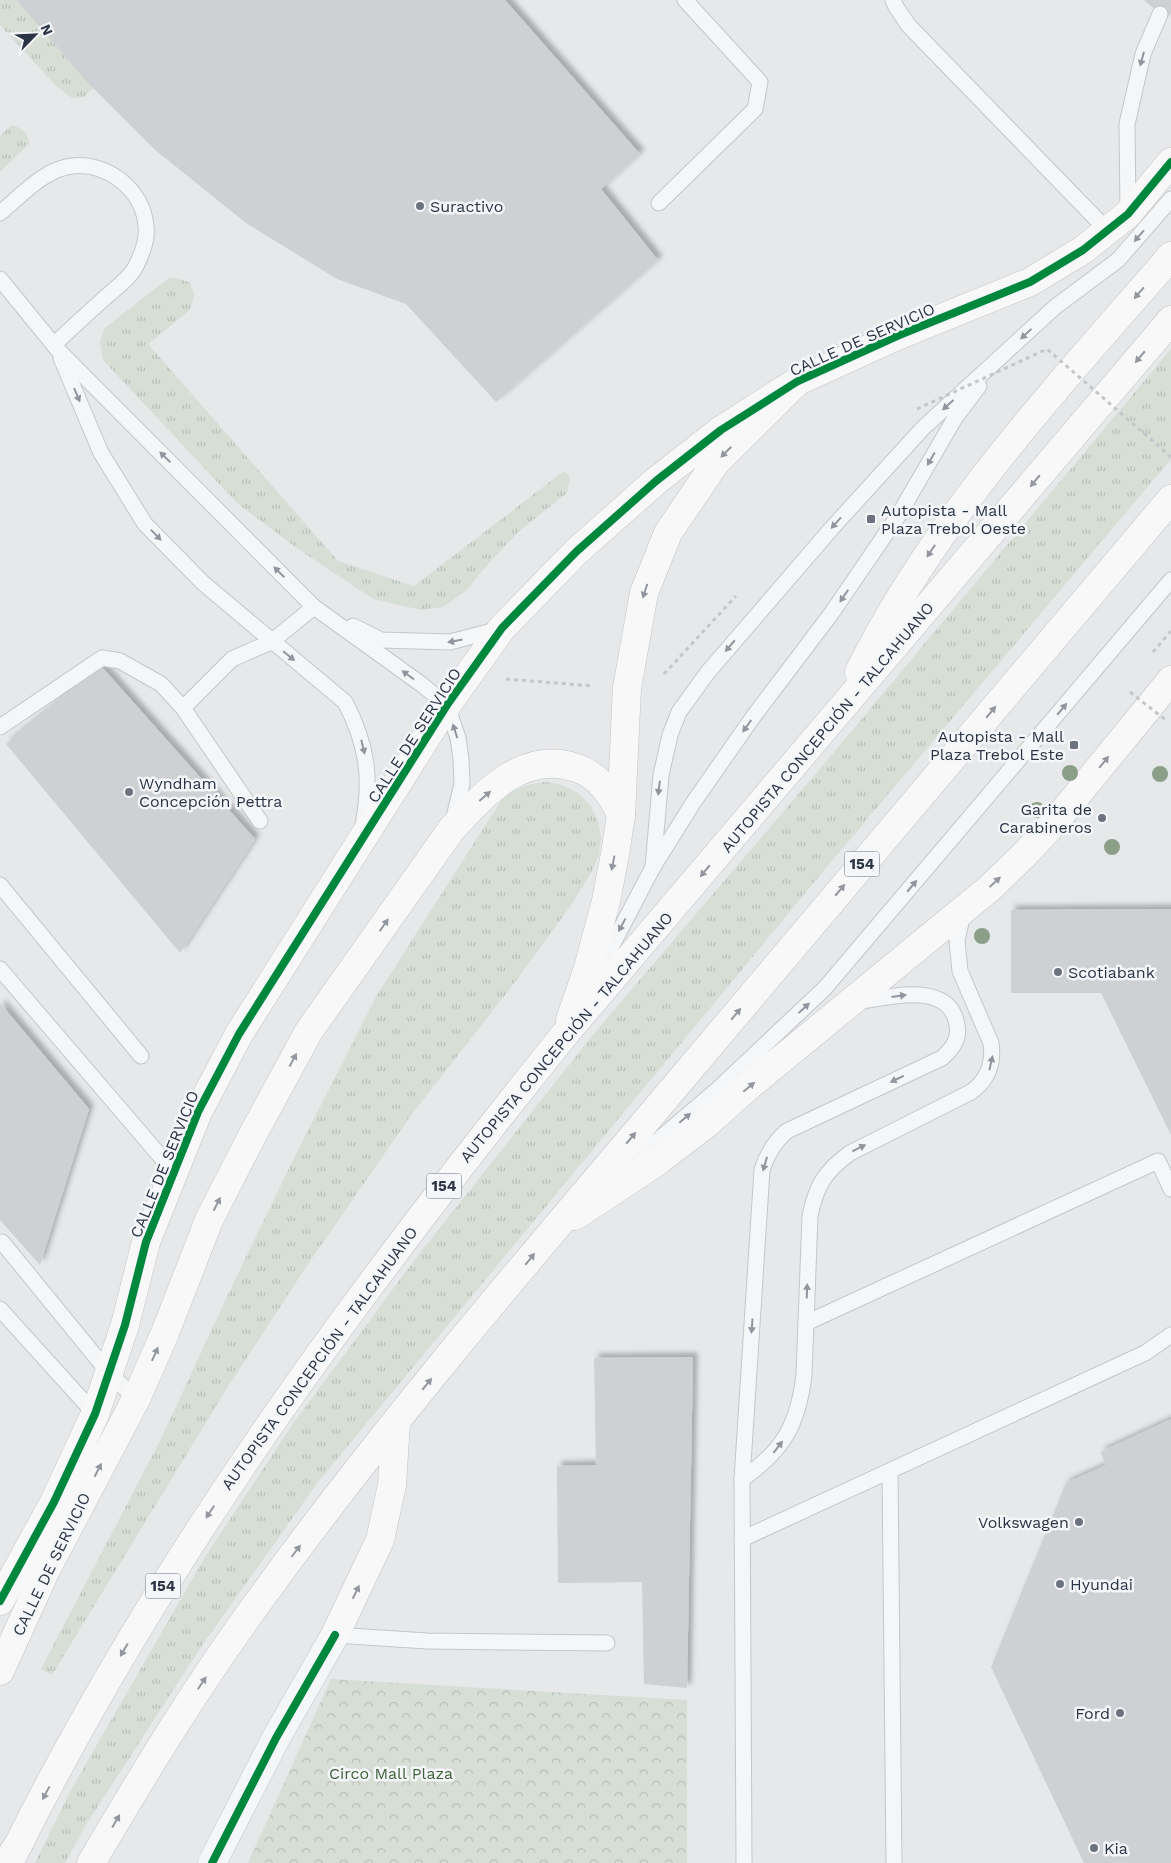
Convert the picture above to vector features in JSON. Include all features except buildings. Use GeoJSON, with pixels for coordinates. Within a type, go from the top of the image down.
{"type":"FeatureCollection","features":[{"type":"Feature","properties":{"kind":"main road","name":"CALLE DE SERVICIO"},"geometry":{"type":"LineString","coordinates":[[0,1601],[54,1502],[95,1414],[125,1324],[146,1242],[198,1112],[239,1034],[446,705],[502,628],[577,551],[656,481],[722,430],[798,380],[897,336],[1030,282],[1083,250],[1117,222],[1171,162]]}},
{"type":"Feature","properties":{"kind":"main road"},"geometry":{"type":"LineString","coordinates":[[838,714],[871,648],[908,587],[980,480],[1171,256]]}},
{"type":"Feature","properties":{"kind":"main road","name":"AUTOPISTA CONCEPCIÓN - TALCAHUANO"},"geometry":{"type":"LineString","coordinates":[[11,1856],[74,1738],[133,1635],[195,1535],[254,1445],[395,1250],[565,1034],[1171,320]]}},
{"type":"Feature","properties":{"kind":"main road"},"geometry":{"type":"LineString","coordinates":[[565,1034],[588,968],[606,901],[620,815],[627,688],[644,592],[668,533],[716,462],[798,380]]}},
{"type":"Feature","properties":{"kind":"main road","name":"154"},"geometry":{"type":"LineString","coordinates":[[91,1863],[131,1794],[183,1712],[254,1607],[323,1513],[554,1229],[1171,499]]}},
{"type":"Feature","properties":{"kind":"main road"},"geometry":{"type":"LineString","coordinates":[[554,1229],[607,1196],[666,1155],[991,886],[1059,817],[1171,680]]}},
{"type":"Feature","properties":{"kind":"main road","name":"CALLE DE SERVICIO"},"geometry":{"type":"LineString","coordinates":[[0,1671],[45,1572],[136,1398],[165,1333],[209,1220],[309,1031],[450,830],[468,811],[504,781],[515,773],[542,763],[570,766],[583,770],[596,778],[615,801],[620,815]]}},
{"type":"Feature","properties":{"kind":"main road"},"geometry":{"type":"LineString","coordinates":[[335,1635],[380,1540],[392,1485],[396,1422]]}},
{"type":"Feature","properties":{"kind":"street"},"geometry":{"type":"LineString","coordinates":[[212,1863],[276,1738],[335,1635]]}},
{"type":"Feature","properties":{"kind":"lane"},"geometry":{"type":"LineString","coordinates":[[659,203],[755,110],[760,82],[686,0]]}},
{"type":"Feature","properties":{"kind":"lane"},"geometry":{"type":"LineString","coordinates":[[893,0],[909,26],[1117,222]]}},
{"type":"Feature","properties":{"kind":"lane"},"geometry":{"type":"LineString","coordinates":[[1117,222],[1127,124],[1143,54],[1160,14]]}},
{"type":"Feature","properties":{"kind":"lane"},"geometry":{"type":"LineString","coordinates":[[0,213],[52,172],[72,166],[93,167],[113,174],[130,188],[141,206],[146,226],[144,249],[135,268],[56,347]]}},
{"type":"Feature","properties":{"kind":"lane"},"geometry":{"type":"LineString","coordinates":[[653,867],[661,775],[670,735],[679,712],[714,665],[838,521],[923,428],[1055,307],[1118,260],[1171,199]]}},
{"type":"Feature","properties":{"kind":"lane"},"geometry":{"type":"LineString","coordinates":[[0,279],[56,347],[314,607],[421,684],[446,705],[458,738],[462,784],[450,830]]}},
{"type":"Feature","properties":{"kind":"lane"},"geometry":{"type":"LineString","coordinates":[[56,347],[101,452],[145,524],[203,584],[344,702],[356,724],[364,747],[368,772],[368,800],[363,828],[353,854]]}},
{"type":"Feature","properties":{"kind":"lane"},"geometry":{"type":"LineString","coordinates":[[565,1034],[653,867],[693,803],[753,717],[831,614],[898,516],[956,418],[997,361]]}},
{"type":"Feature","properties":{"kind":"lane"},"geometry":{"type":"LineString","coordinates":[[554,1229],[718,1090],[825,988],[1171,580]]}},
{"type":"Feature","properties":{"kind":"lane"},"geometry":{"type":"LineString","coordinates":[[314,607],[381,640],[450,642],[502,628]]}},
{"type":"Feature","properties":{"kind":"lane"},"geometry":{"type":"LineString","coordinates":[[183,708],[232,658],[271,642],[314,607]]}},
{"type":"Feature","properties":{"kind":"lane"},"geometry":{"type":"LineString","coordinates":[[0,727],[102,658],[120,661],[161,684],[183,708],[260,821]]}},
{"type":"Feature","properties":{"kind":"lane"},"geometry":{"type":"LineString","coordinates":[[0,885],[141,1056]]}},
{"type":"Feature","properties":{"kind":"lane"},"geometry":{"type":"LineString","coordinates":[[742,1479],[762,1465],[779,1446],[792,1425],[801,1400],[804,1375],[810,1216],[814,1196],[824,1177],[836,1163],[850,1152],[971,1092],[979,1086],[990,1068],[993,1055],[991,1043],[960,971],[958,941],[964,909]]}},
{"type":"Feature","properties":{"kind":"lane"},"geometry":{"type":"LineString","coordinates":[[0,970],[173,1171]]}},
{"type":"Feature","properties":{"kind":"lane"},"geometry":{"type":"LineString","coordinates":[[744,1863],[742,1479],[762,1170],[766,1158],[778,1138],[787,1130],[942,1058],[950,1051],[956,1040],[958,1029],[956,1017],[950,1007],[933,998],[914,994],[850,1003]]}},
{"type":"Feature","properties":{"kind":"lane"},"geometry":{"type":"LineString","coordinates":[[806,1323],[1158,1161],[1171,1189]]}},
{"type":"Feature","properties":{"kind":"lane"},"geometry":{"type":"LineString","coordinates":[[2,1242],[110,1373],[136,1398]]}},
{"type":"Feature","properties":{"kind":"lane"},"geometry":{"type":"LineString","coordinates":[[0,1309],[95,1414]]}},
{"type":"Feature","properties":{"kind":"lane"},"geometry":{"type":"LineString","coordinates":[[742,1540],[1145,1353],[1171,1335]]}},
{"type":"Feature","properties":{"kind":"lane"},"geometry":{"type":"LineString","coordinates":[[890,1471],[894,1863]]}},
{"type":"Feature","properties":{"kind":"lane"},"geometry":{"type":"LineString","coordinates":[[335,1635],[427,1641],[607,1643]]}},
{"type":"Feature","properties":{"kind":"path"},"geometry":{"type":"LineString","coordinates":[[917,409],[1047,349],[1171,457]]}},
{"type":"Feature","properties":{"kind":"path"},"geometry":{"type":"LineString","coordinates":[[468,677],[627,688]]}},
{"type":"Feature","properties":{"kind":"path"},"geometry":{"type":"LineString","coordinates":[[1130,692],[1167,721]]}},
{"type":"Feature","properties":{"kind":"green space"},"geometry":{"type":"Polygon","coordinates":[[[0,0],[18,0],[93,88],[84,97],[72,98],[55,85],[0,25],[0,0]]]}},
{"type":"Feature","properties":{"kind":"green space"},"geometry":{"type":"Polygon","coordinates":[[[12,125],[24,132],[29,144],[0,172],[0,136],[12,125]]]}},
{"type":"Feature","properties":{"kind":"green space"},"geometry":{"type":"Polygon","coordinates":[[[170,277],[189,282],[195,295],[189,311],[148,344],[338,561],[414,586],[564,471],[570,477],[567,493],[518,532],[467,590],[443,607],[421,610],[373,599],[298,549],[237,503],[103,360],[100,341],[105,328],[170,277]]]}},
{"type":"Feature","properties":{"kind":"green space"},"geometry":{"type":"Polygon","coordinates":[[[1171,349],[1171,459],[821,874],[318,1482],[201,1647],[86,1825],[65,1863],[35,1863],[72,1788],[205,1557],[292,1425],[416,1258],[592,1036],[824,764],[1171,349]]]}},
{"type":"Feature","properties":{"kind":"green space"},"geometry":{"type":"Polygon","coordinates":[[[546,782],[562,785],[578,793],[590,805],[598,821],[601,838],[599,855],[592,871],[572,904],[509,990],[412,1114],[306,1267],[224,1393],[52,1675],[41,1669],[161,1439],[294,1158],[377,995],[502,799],[522,787],[546,782]]]}},
{"type":"Feature","properties":{"kind":"green space","name":"Circo Mall Plaza"},"geometry":{"type":"Polygon","coordinates":[[[331,1679],[687,1700],[687,1863],[248,1863],[331,1679]]]}},
{"type":"Feature","properties":{"kind":"cycle path"},"geometry":{"type":"LineString","coordinates":[[0,1601],[54,1502],[95,1414],[125,1325],[146,1242],[198,1112],[239,1034],[447,705],[502,628],[577,551],[656,481],[721,430],[798,381],[897,336],[1030,282],[1083,250],[1128,214],[1171,162]]}},
{"type":"Feature","properties":{"kind":"cycle path"},"geometry":{"type":"LineString","coordinates":[[212,1863],[276,1738],[335,1635]]}},
{"type":"Feature","properties":{"kind":"place","name":"Suractivo"},"geometry":{"type":"Point","coordinates":[420,206]}},
{"type":"Feature","properties":{"kind":"place","name":"Autopista - Mall Plaza Trebol Oeste"},"geometry":{"type":"Point","coordinates":[871,519]}},
{"type":"Feature","properties":{"kind":"place","name":"Autopista - Mall Plaza Trebol Este"},"geometry":{"type":"Point","coordinates":[1074,745]}},
{"type":"Feature","properties":{"kind":"place","name":"Wyndham Concepción Pettra"},"geometry":{"type":"Point","coordinates":[129,792]}},
{"type":"Feature","properties":{"kind":"place","name":"Garita de Carabineros"},"geometry":{"type":"Point","coordinates":[1102,818]}},
{"type":"Feature","properties":{"kind":"place","name":"Scotiabank"},"geometry":{"type":"Point","coordinates":[1058,972]}},
{"type":"Feature","properties":{"kind":"place","name":"Volkswagen"},"geometry":{"type":"Point","coordinates":[1079,1522]}},
{"type":"Feature","properties":{"kind":"place","name":"Hyundai"},"geometry":{"type":"Point","coordinates":[1060,1584]}},
{"type":"Feature","properties":{"kind":"place","name":"Ford"},"geometry":{"type":"Point","coordinates":[1120,1713]}},
{"type":"Feature","properties":{"kind":"place","name":"Kia"},"geometry":{"type":"Point","coordinates":[1094,1848]}}]}
